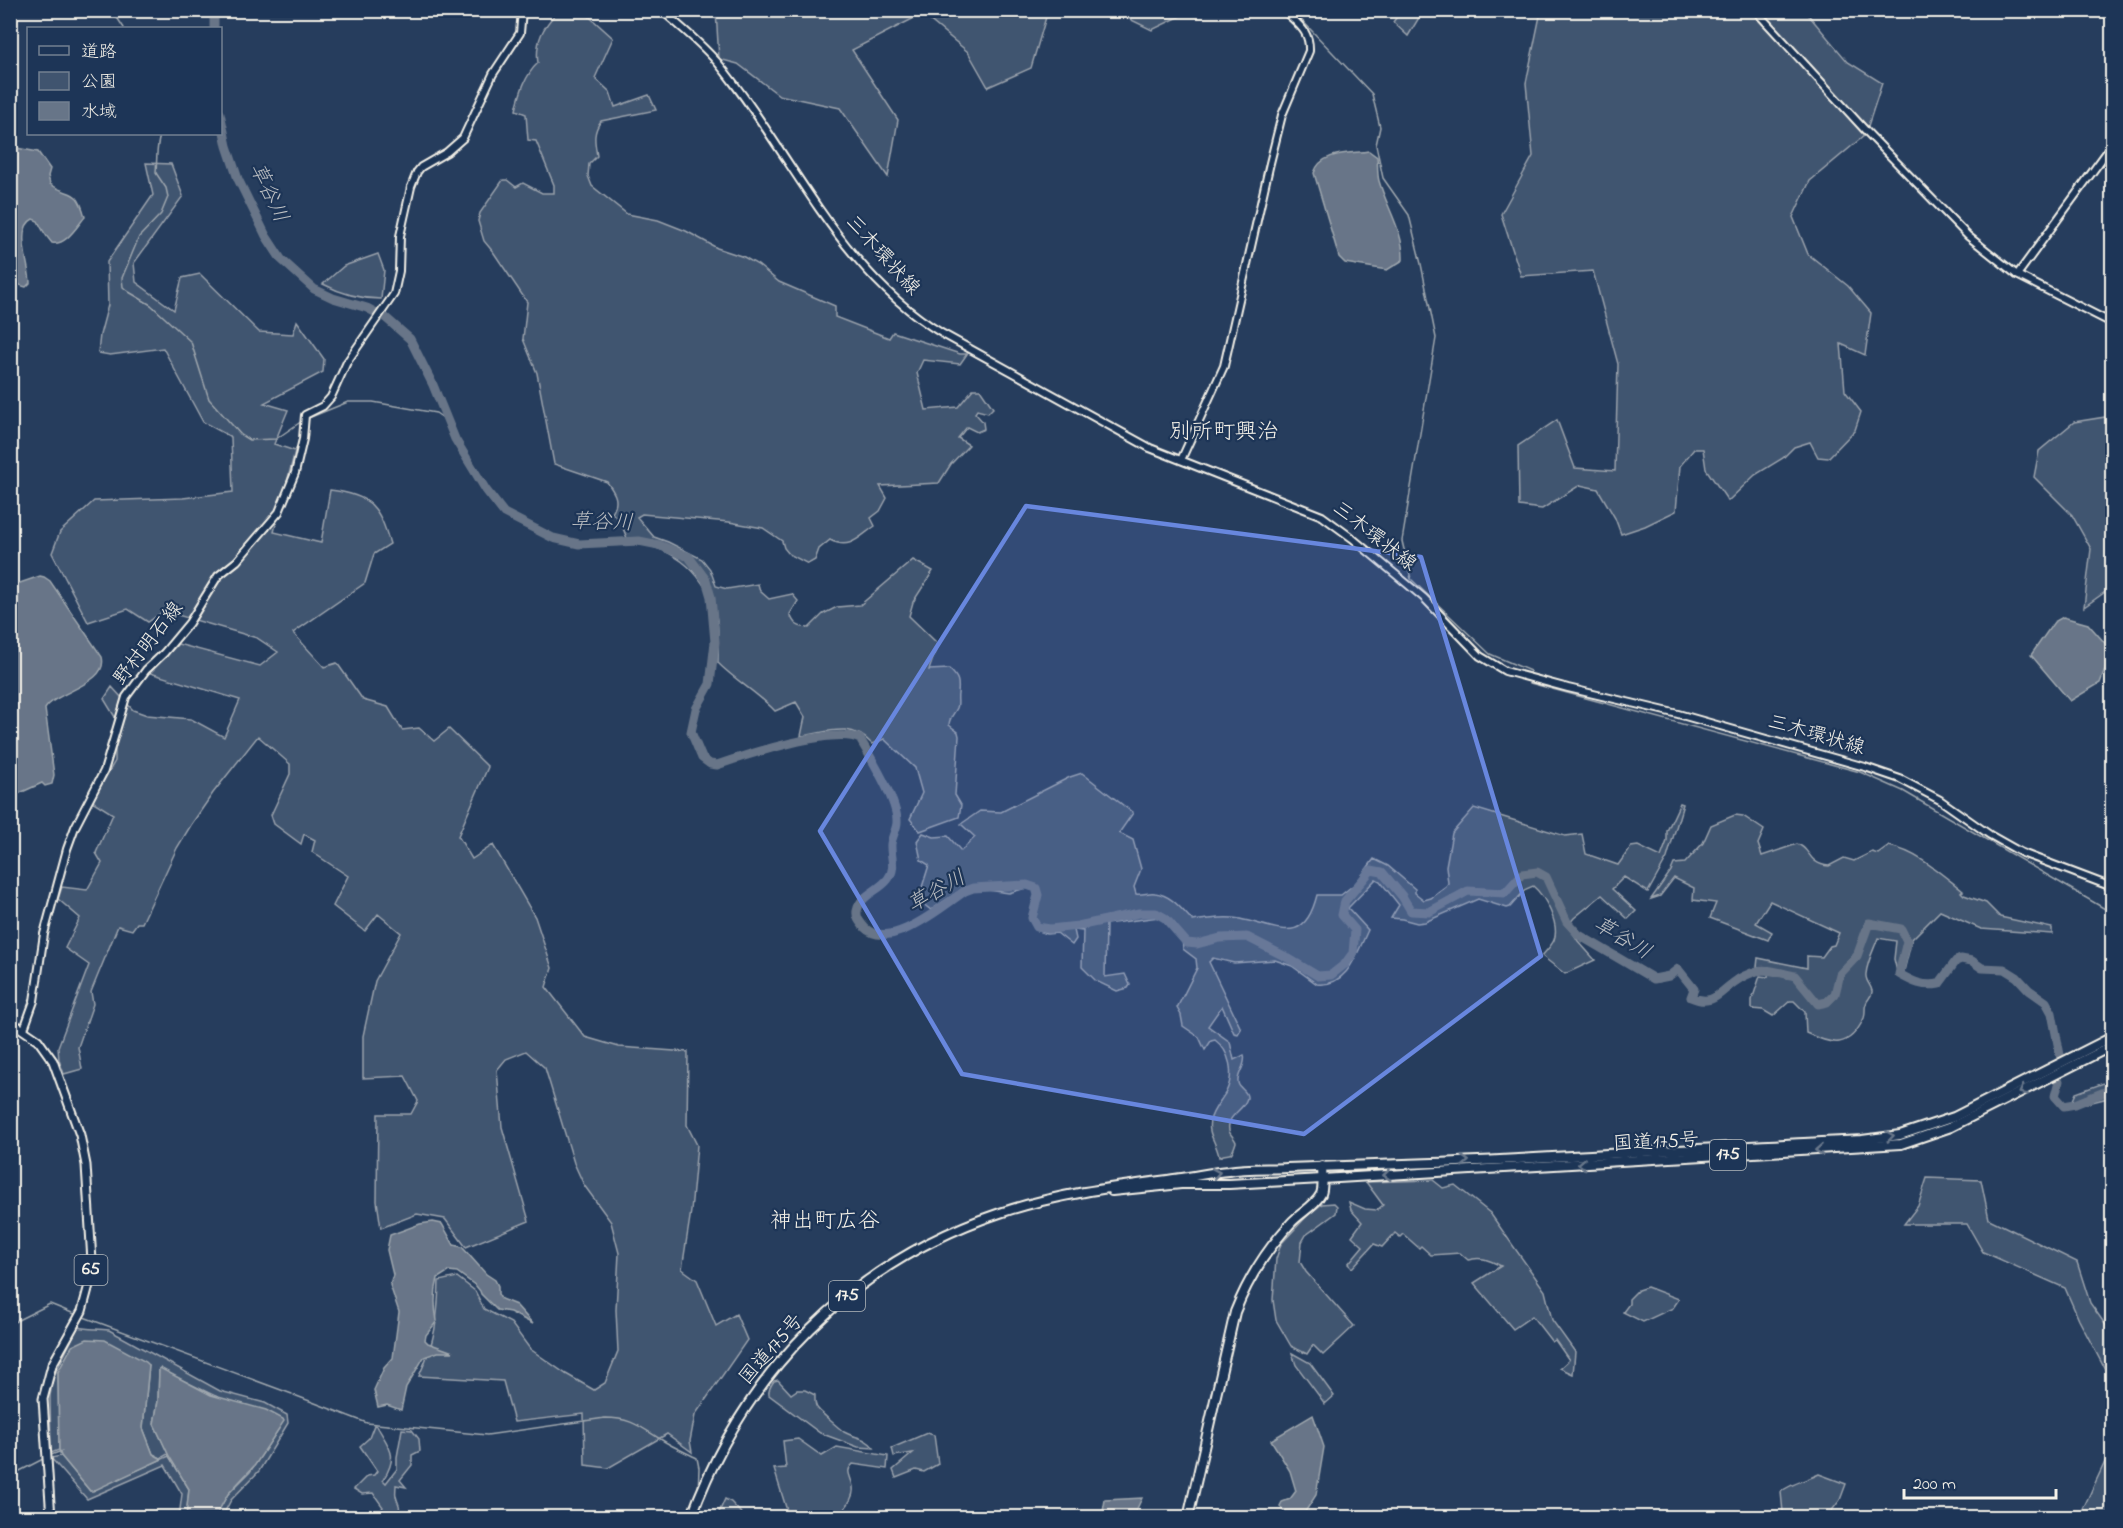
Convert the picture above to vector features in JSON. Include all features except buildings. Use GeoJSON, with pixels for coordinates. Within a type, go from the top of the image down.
{"type":"FeatureCollection","features":[{"type":"Feature","properties":{"kind":"highway","name":"国道175号"},"geometry":{"type":"LineString","coordinates":[[691,1518],[718,1454],[761,1385],[800,1339],[851,1293],[876,1274],[918,1249],[974,1223],[1026,1205],[1124,1185],[1229,1170],[1432,1163],[1720,1148],[1862,1140],[1900,1135],[1954,1117],[2112,1037]]}},
{"type":"Feature","properties":{"kind":"highway","name":"国道175号"},"geometry":{"type":"LineString","coordinates":[[1096,1191],[1123,1191],[1181,1184],[1322,1179],[1901,1144],[1952,1127],[2112,1046]]}},
{"type":"Feature","properties":{"kind":"highway"},"geometry":{"type":"LineString","coordinates":[[1188,1518],[1237,1305],[1264,1256],[1293,1221],[1318,1198],[1322,1191],[1322,1166]]}},
{"type":"Feature","properties":{"kind":"main road","name":"野村明石線"},"geometry":{"type":"LineString","coordinates":[[24,1029],[34,1001],[44,934],[67,849],[75,826],[107,762],[126,697],[146,670],[164,653],[189,623],[218,576],[237,561],[279,512],[295,473],[303,439],[304,422],[308,412],[322,406],[331,397],[347,362],[385,309],[398,283],[399,245],[411,187],[417,172],[463,138],[490,80],[519,33],[522,10]]}},
{"type":"Feature","properties":{"kind":"main road","name":"三木環状線"},"geometry":{"type":"LineString","coordinates":[[661,10],[718,63],[846,244],[883,288],[927,325],[1132,439],[1322,516],[1424,598],[1480,656],[1505,670],[1568,688],[1678,714],[1900,779],[1940,800],[1990,835],[2022,853],[2112,887]]}},
{"type":"Feature","properties":{"kind":"main road"},"geometry":{"type":"LineString","coordinates":[[1181,460],[1224,366],[1282,115],[1309,51],[1310,40],[1306,31],[1284,10]]}},
{"type":"Feature","properties":{"kind":"main road"},"geometry":{"type":"LineString","coordinates":[[1755,10],[1865,130],[1968,236],[2017,275],[2112,323]]}},
{"type":"Feature","properties":{"kind":"main road"},"geometry":{"type":"LineString","coordinates":[[2017,275],[2112,145]]}},
{"type":"Feature","properties":{"kind":"main road","name":"65"},"geometry":{"type":"LineString","coordinates":[[10,1021],[38,1040],[53,1061],[80,1135],[86,1166],[92,1261],[89,1285],[82,1311],[52,1365],[43,1399],[51,1518]]}},
{"type":"Feature","properties":{"kind":"highlighted area"},"geometry":{"type":"Polygon","coordinates":[[[1026,506],[1421,557],[1541,956],[1304,1134],[962,1074],[820,831],[1026,506]]]}},
{"type":"Feature","properties":{"kind":"green space"},"geometry":{"type":"Polygon","coordinates":[[[1113,10],[1191,11],[1152,30],[1113,10]]]}},
{"type":"Feature","properties":{"kind":"green space"},"geometry":{"type":"Polygon","coordinates":[[[1402,10],[1423,11],[1408,36],[1393,22],[1402,10]]]}},
{"type":"Feature","properties":{"kind":"green space"},"geometry":{"type":"Polygon","coordinates":[[[558,11],[583,11],[613,38],[595,78],[610,92],[615,107],[649,95],[656,110],[601,121],[595,134],[597,156],[589,164],[588,176],[592,186],[627,214],[658,220],[686,231],[717,248],[744,257],[779,282],[835,306],[835,317],[889,338],[893,332],[960,354],[967,354],[960,364],[923,360],[917,373],[926,410],[958,407],[973,389],[980,389],[993,408],[988,413],[977,410],[975,413],[983,422],[984,429],[977,432],[967,427],[958,438],[969,445],[951,464],[939,483],[880,486],[887,498],[880,511],[871,518],[875,526],[849,543],[843,544],[830,540],[819,549],[815,560],[808,564],[789,554],[782,541],[763,528],[729,522],[642,514],[637,517],[654,537],[702,559],[710,569],[716,586],[727,589],[758,584],[760,591],[769,599],[792,594],[798,601],[790,614],[795,623],[805,628],[809,628],[823,614],[837,607],[860,605],[913,560],[933,571],[913,602],[909,616],[938,644],[929,670],[949,669],[958,680],[958,706],[949,725],[958,732],[959,736],[955,795],[961,805],[959,817],[920,831],[910,819],[922,793],[915,768],[884,739],[872,744],[856,732],[847,730],[801,736],[805,717],[796,702],[775,711],[732,676],[718,663],[717,620],[713,604],[698,577],[675,557],[661,550],[629,543],[620,521],[612,513],[616,505],[616,497],[607,482],[554,464],[537,373],[523,339],[527,302],[484,241],[478,221],[480,213],[503,180],[507,180],[516,187],[523,183],[542,193],[554,193],[554,185],[536,141],[528,140],[526,114],[516,110],[526,79],[538,63],[537,55],[541,35],[558,11]]]}},
{"type":"Feature","properties":{"kind":"green space"},"geometry":{"type":"Polygon","coordinates":[[[716,11],[1073,11],[1046,17],[1031,68],[988,87],[968,52],[922,14],[852,50],[898,120],[888,177],[840,108],[779,95],[738,64],[719,59],[716,11]]]}},
{"type":"Feature","properties":{"kind":"green space"},"geometry":{"type":"Polygon","coordinates":[[[1541,11],[1805,11],[1848,62],[1882,83],[1865,135],[1810,181],[1793,217],[1808,254],[1848,286],[1871,313],[1865,355],[1841,344],[1845,391],[1861,412],[1855,430],[1828,458],[1818,457],[1810,442],[1794,447],[1783,458],[1755,475],[1728,501],[1706,469],[1703,449],[1694,449],[1680,466],[1676,511],[1645,526],[1621,534],[1615,518],[1598,489],[1580,485],[1542,509],[1519,506],[1518,446],[1557,420],[1575,468],[1615,471],[1618,364],[1593,271],[1521,276],[1501,214],[1533,156],[1526,83],[1541,11]]]}},
{"type":"Feature","properties":{"kind":"green space"},"geometry":{"type":"Polygon","coordinates":[[[146,163],[171,164],[183,196],[134,263],[136,282],[174,310],[182,278],[200,274],[259,332],[293,334],[297,321],[324,359],[323,372],[264,403],[288,410],[274,444],[295,451],[274,532],[321,543],[330,490],[364,499],[377,512],[386,531],[390,544],[374,554],[365,583],[293,633],[324,667],[337,663],[363,700],[388,707],[402,730],[419,728],[434,741],[449,729],[488,767],[458,836],[472,859],[493,845],[535,917],[552,968],[546,987],[585,1037],[619,1047],[688,1052],[687,1125],[697,1145],[691,1211],[682,1269],[697,1280],[716,1326],[736,1314],[747,1340],[695,1415],[690,1441],[692,1452],[667,1434],[608,1468],[585,1465],[584,1414],[514,1422],[503,1381],[419,1376],[435,1330],[439,1281],[457,1277],[475,1291],[484,1309],[511,1323],[530,1349],[594,1390],[605,1383],[618,1351],[616,1310],[619,1253],[611,1222],[584,1185],[574,1163],[545,1068],[526,1051],[506,1059],[497,1070],[502,1127],[529,1221],[466,1247],[445,1219],[417,1214],[381,1228],[377,1201],[378,1114],[411,1114],[418,1101],[405,1076],[363,1078],[363,1036],[375,981],[401,933],[378,914],[365,931],[333,906],[348,876],[312,852],[315,840],[304,834],[301,844],[274,824],[271,815],[290,774],[290,764],[258,736],[191,825],[177,848],[142,923],[137,923],[132,930],[118,926],[91,992],[93,1004],[78,1047],[82,1069],[64,1074],[59,1060],[58,1047],[89,965],[65,948],[80,918],[58,899],[62,887],[87,890],[102,863],[96,853],[113,814],[92,801],[115,761],[115,717],[104,699],[112,687],[133,710],[147,715],[191,719],[224,737],[240,700],[150,673],[178,644],[260,666],[278,652],[257,638],[164,611],[148,622],[128,609],[88,622],[52,553],[60,532],[94,501],[183,498],[233,492],[231,437],[203,422],[163,348],[110,355],[98,353],[108,305],[107,262],[153,195],[146,163]]]}},
{"type":"Feature","properties":{"kind":"green space"},"geometry":{"type":"Polygon","coordinates":[[[378,254],[384,270],[381,299],[351,295],[323,284],[344,266],[378,254]]]}},
{"type":"Feature","properties":{"kind":"green space"},"geometry":{"type":"Polygon","coordinates":[[[2112,416],[2112,587],[2084,607],[2091,549],[2072,515],[2034,477],[2039,451],[2074,422],[2112,416]]]}},
{"type":"Feature","properties":{"kind":"green space"},"geometry":{"type":"Polygon","coordinates":[[[1082,773],[1133,813],[1119,833],[1133,840],[1141,869],[1134,887],[1136,894],[1161,894],[1176,904],[1193,921],[1234,918],[1288,930],[1297,928],[1305,922],[1312,911],[1317,895],[1341,895],[1356,883],[1374,859],[1388,866],[1415,889],[1415,893],[1424,900],[1431,898],[1448,883],[1446,866],[1452,833],[1474,808],[1565,836],[1582,834],[1586,854],[1618,865],[1631,847],[1638,846],[1661,857],[1667,841],[1667,831],[1680,803],[1683,804],[1667,858],[1648,892],[1624,877],[1612,889],[1636,911],[1628,919],[1602,895],[1568,925],[1578,941],[1595,960],[1565,974],[1542,956],[1554,940],[1555,926],[1546,903],[1533,886],[1526,889],[1507,908],[1478,899],[1425,922],[1417,923],[1391,918],[1399,905],[1376,879],[1348,908],[1368,930],[1360,949],[1344,974],[1328,983],[1317,984],[1292,966],[1275,960],[1234,963],[1213,958],[1209,962],[1241,1029],[1238,1034],[1234,1033],[1222,1006],[1208,1026],[1230,1042],[1234,1060],[1244,1055],[1245,1059],[1238,1082],[1247,1098],[1230,1120],[1229,1131],[1236,1142],[1232,1151],[1230,1154],[1219,1157],[1209,1126],[1213,1113],[1229,1085],[1230,1063],[1224,1050],[1215,1040],[1211,1041],[1205,1050],[1199,1037],[1183,1026],[1177,1008],[1197,968],[1196,959],[1183,949],[1179,931],[1171,919],[1167,916],[1106,924],[1105,977],[1125,974],[1130,985],[1128,988],[1117,991],[1096,981],[1082,967],[1083,931],[1074,930],[1076,939],[1072,945],[1057,933],[1047,934],[1036,930],[1035,915],[1040,893],[1026,888],[1009,893],[965,887],[931,910],[918,900],[929,865],[921,860],[917,841],[923,833],[934,837],[948,836],[961,851],[975,837],[961,824],[980,811],[1001,812],[1082,773]]]}},
{"type":"Feature","properties":{"kind":"green space"},"geometry":{"type":"Polygon","coordinates":[[[1735,815],[1743,816],[1764,830],[1758,844],[1762,856],[1797,844],[1817,862],[1829,866],[1844,858],[1854,861],[1872,852],[1878,854],[1889,846],[1919,858],[1963,891],[1961,892],[1964,895],[1986,903],[2000,917],[2052,928],[2052,934],[1981,929],[1940,911],[1912,939],[1902,979],[1898,976],[1894,959],[1896,941],[1878,938],[1866,974],[1872,993],[1865,1007],[1864,1018],[1852,1036],[1839,1042],[1815,1037],[1806,1033],[1805,1012],[1794,1001],[1790,1001],[1773,1016],[1763,1010],[1752,1009],[1752,1000],[1760,976],[1768,977],[1769,967],[1757,967],[1758,958],[1807,968],[1807,956],[1822,957],[1830,946],[1834,945],[1839,933],[1770,901],[1756,923],[1772,932],[1768,940],[1710,918],[1716,903],[1693,900],[1694,888],[1674,878],[1660,896],[1651,899],[1674,864],[1685,863],[1703,843],[1711,825],[1735,815]]]}},
{"type":"Feature","properties":{"kind":"green space"},"geometry":{"type":"Polygon","coordinates":[[[2112,1080],[2112,1093],[2108,1098],[2076,1106],[2072,1102],[2076,1093],[2112,1080]]]}},
{"type":"Feature","properties":{"kind":"green space"},"geometry":{"type":"Polygon","coordinates":[[[1927,1178],[1981,1180],[1989,1219],[2077,1262],[2090,1303],[2112,1334],[2112,1428],[2105,1408],[2108,1375],[2065,1288],[1983,1252],[1967,1224],[1904,1224],[1918,1206],[1927,1178]]]}},
{"type":"Feature","properties":{"kind":"green space"},"geometry":{"type":"Polygon","coordinates":[[[1433,1180],[1443,1188],[1455,1185],[1490,1213],[1545,1291],[1552,1320],[1575,1352],[1573,1374],[1560,1368],[1569,1360],[1555,1340],[1552,1342],[1532,1316],[1513,1329],[1474,1283],[1501,1266],[1489,1260],[1468,1260],[1460,1253],[1431,1255],[1403,1234],[1400,1237],[1395,1233],[1382,1247],[1374,1244],[1352,1268],[1348,1264],[1363,1246],[1352,1236],[1362,1222],[1351,1210],[1349,1202],[1365,1209],[1377,1210],[1383,1205],[1366,1182],[1433,1180]]]}},
{"type":"Feature","properties":{"kind":"green space"},"geometry":{"type":"Polygon","coordinates":[[[1334,1203],[1337,1206],[1336,1213],[1306,1235],[1302,1242],[1300,1262],[1306,1272],[1354,1326],[1323,1355],[1313,1345],[1307,1354],[1291,1346],[1276,1320],[1273,1300],[1276,1259],[1281,1244],[1307,1216],[1322,1204],[1334,1203]]]}},
{"type":"Feature","properties":{"kind":"green space"},"geometry":{"type":"Polygon","coordinates":[[[1647,1287],[1679,1299],[1673,1308],[1643,1322],[1623,1312],[1629,1304],[1629,1299],[1638,1290],[1647,1287]]]}},
{"type":"Feature","properties":{"kind":"green space"},"geometry":{"type":"Polygon","coordinates":[[[78,1327],[109,1330],[220,1391],[265,1403],[287,1415],[288,1423],[259,1471],[231,1500],[222,1517],[215,1517],[228,1494],[250,1472],[280,1427],[159,1369],[158,1401],[154,1424],[168,1454],[161,1458],[153,1454],[143,1428],[149,1365],[58,1372],[59,1450],[51,1453],[50,1396],[53,1378],[78,1327]]]}},
{"type":"Feature","properties":{"kind":"green space"},"geometry":{"type":"Polygon","coordinates":[[[1292,1353],[1310,1363],[1334,1396],[1325,1404],[1296,1365],[1292,1353]]]}},
{"type":"Feature","properties":{"kind":"green space"},"geometry":{"type":"Polygon","coordinates":[[[778,1380],[791,1394],[797,1390],[805,1390],[815,1395],[816,1406],[826,1417],[844,1432],[864,1440],[874,1448],[858,1447],[820,1433],[769,1395],[772,1384],[778,1380]]]}},
{"type":"Feature","properties":{"kind":"green space"},"geometry":{"type":"Polygon","coordinates":[[[374,1425],[377,1426],[391,1452],[391,1464],[383,1480],[386,1483],[397,1469],[402,1429],[412,1430],[419,1439],[420,1451],[412,1455],[412,1465],[400,1480],[406,1487],[396,1485],[400,1509],[394,1517],[385,1514],[377,1517],[383,1507],[373,1493],[362,1494],[354,1489],[367,1476],[374,1475],[377,1471],[360,1446],[369,1438],[374,1425]]]}},
{"type":"Feature","properties":{"kind":"green space"},"geometry":{"type":"Polygon","coordinates":[[[927,1433],[934,1435],[938,1464],[924,1472],[916,1470],[896,1478],[893,1470],[913,1453],[894,1456],[892,1448],[927,1433]]]}},
{"type":"Feature","properties":{"kind":"green space"},"geometry":{"type":"Polygon","coordinates":[[[798,1439],[822,1456],[837,1447],[888,1456],[887,1469],[853,1464],[849,1470],[853,1487],[851,1499],[837,1517],[789,1517],[774,1469],[786,1468],[783,1441],[798,1439]]]}},
{"type":"Feature","properties":{"kind":"green space"},"geometry":{"type":"Polygon","coordinates":[[[2112,1447],[2112,1517],[2080,1517],[2081,1513],[2112,1447]]]}},
{"type":"Feature","properties":{"kind":"green space"},"geometry":{"type":"Polygon","coordinates":[[[61,1456],[90,1491],[169,1456],[189,1489],[186,1517],[179,1517],[182,1494],[165,1465],[87,1499],[51,1458],[61,1456]]]}},
{"type":"Feature","properties":{"kind":"green space"},"geometry":{"type":"Polygon","coordinates":[[[1819,1474],[1846,1484],[1840,1500],[1827,1517],[1800,1517],[1783,1512],[1781,1492],[1819,1474]]]}},
{"type":"Feature","properties":{"kind":"green space"},"geometry":{"type":"Polygon","coordinates":[[[725,1499],[741,1513],[739,1517],[717,1517],[725,1499]]]}},
{"type":"Feature","properties":{"kind":"water"},"geometry":{"type":"Polygon","coordinates":[[[11,147],[38,152],[50,169],[48,176],[50,184],[76,197],[85,217],[71,234],[57,243],[52,243],[38,221],[33,219],[27,224],[24,248],[30,283],[26,287],[17,282],[11,266],[11,147]]]}},
{"type":"Feature","properties":{"kind":"water"},"geometry":{"type":"Polygon","coordinates":[[[1369,151],[1377,157],[1379,181],[1398,230],[1403,250],[1403,260],[1387,270],[1345,263],[1339,257],[1314,173],[1318,166],[1329,157],[1369,151]]]}},
{"type":"Feature","properties":{"kind":"water"},"geometry":{"type":"Polygon","coordinates":[[[40,576],[50,581],[102,657],[102,666],[98,674],[90,681],[60,697],[45,709],[54,775],[52,784],[45,786],[42,783],[11,797],[11,586],[40,576]]]}},
{"type":"Feature","properties":{"kind":"water"},"geometry":{"type":"Polygon","coordinates":[[[2063,617],[2088,624],[2112,651],[2100,683],[2070,701],[2031,655],[2054,622],[2063,617]]]}},
{"type":"Feature","properties":{"kind":"water"},"geometry":{"type":"Polygon","coordinates":[[[433,1222],[442,1224],[454,1245],[462,1247],[486,1274],[495,1280],[501,1299],[516,1305],[533,1324],[510,1312],[497,1310],[476,1286],[457,1272],[449,1271],[438,1278],[435,1300],[437,1321],[426,1335],[425,1340],[453,1352],[438,1352],[424,1357],[406,1387],[401,1410],[387,1405],[378,1407],[374,1390],[384,1368],[393,1358],[399,1312],[390,1285],[393,1275],[387,1250],[390,1235],[420,1224],[433,1222]]]}},
{"type":"Feature","properties":{"kind":"water"},"geometry":{"type":"Polygon","coordinates":[[[87,1339],[105,1340],[149,1365],[143,1428],[153,1454],[162,1459],[93,1491],[90,1491],[61,1456],[59,1450],[58,1372],[72,1346],[87,1339]]]}},
{"type":"Feature","properties":{"kind":"water"},"geometry":{"type":"Polygon","coordinates":[[[160,1368],[211,1395],[266,1410],[284,1421],[255,1465],[228,1494],[215,1517],[186,1517],[189,1489],[169,1456],[154,1424],[160,1368]]]}},
{"type":"Feature","properties":{"kind":"water"},"geometry":{"type":"Polygon","coordinates":[[[1313,1415],[1324,1447],[1316,1495],[1305,1512],[1310,1517],[1292,1517],[1280,1506],[1296,1491],[1290,1471],[1271,1440],[1313,1415]]]}},
{"type":"Feature","properties":{"kind":"water"},"geometry":{"type":"Polygon","coordinates":[[[1142,1498],[1133,1517],[1102,1517],[1105,1500],[1142,1498]]]}},
{"type":"Feature","properties":{"kind":"waterway"},"geometry":{"type":"LineString","coordinates":[[112,10],[123,27]]}},
{"type":"Feature","properties":{"kind":"waterway","name":"草谷川"},"geometry":{"type":"LineString","coordinates":[[214,10],[214,27]]}},
{"type":"Feature","properties":{"kind":"waterway"},"geometry":{"type":"LineString","coordinates":[[1292,10],[1372,94],[1380,127],[1376,145],[1383,178],[1409,215],[1421,264],[1436,338],[1402,541],[1411,579],[1490,654],[1530,671],[1530,676]]}},
{"type":"Feature","properties":{"kind":"waterway","name":"草谷川"},"geometry":{"type":"LineString","coordinates":[[222,122],[238,179],[266,236],[281,259],[314,289],[333,298],[367,308],[386,318],[410,339],[433,385],[455,439],[486,490],[504,513],[553,538],[579,544],[639,541],[659,545],[689,557],[706,580],[711,597],[715,642],[710,684],[696,709],[691,732],[702,758],[710,764],[717,765],[768,749],[811,739],[831,736],[860,739],[889,792],[897,822],[891,844],[893,866],[891,875],[862,901],[857,911],[858,918],[864,927],[875,933],[887,934],[901,931],[973,888],[1027,885],[1036,888],[1038,895],[1032,918],[1037,927],[1050,929],[1078,926],[1139,913],[1156,913],[1165,918],[1187,943],[1197,944],[1220,938],[1247,937],[1318,976],[1331,975],[1345,964],[1353,953],[1355,930],[1342,915],[1345,901],[1371,870],[1382,872],[1411,911],[1429,912],[1468,891],[1505,893],[1522,874],[1537,872],[1546,877],[1567,922],[1579,935],[1654,979],[1669,976],[1678,969],[1694,989],[1691,997],[1699,1000],[1716,997],[1741,978],[1766,970],[1795,976],[1818,1004],[1827,1002],[1835,994],[1840,974],[1857,956],[1869,923],[1901,929],[1907,941],[1899,974],[1914,981],[1928,985],[1939,984],[1956,961],[1961,959],[1972,961],[1982,968],[2004,969],[2017,977],[2029,990],[2046,1002],[2052,1013],[2060,1055]]}},
{"type":"Feature","properties":{"kind":"waterway"},"geometry":{"type":"LineString","coordinates":[[160,135],[157,147],[156,173],[166,188],[168,197],[161,214],[139,237],[122,278],[123,287],[151,305],[191,342],[209,399],[241,435],[249,440],[276,439],[302,421]]}},
{"type":"Feature","properties":{"kind":"waterway"},"geometry":{"type":"LineString","coordinates":[[306,419],[348,402],[373,402],[436,413],[446,420]]}},
{"type":"Feature","properties":{"kind":"waterway"},"geometry":{"type":"LineString","coordinates":[[1530,681],[1530,683],[1860,772],[1903,791],[2112,913]]}},
{"type":"Feature","properties":{"kind":"waterway","name":"草谷川"},"geometry":{"type":"LineString","coordinates":[[2059,1081],[2055,1096],[2064,1106],[2112,1089]]}},
{"type":"Feature","properties":{"kind":"waterway"},"geometry":{"type":"LineString","coordinates":[[10,1324],[50,1304],[77,1315]]}},
{"type":"Feature","properties":{"kind":"waterway"},"geometry":{"type":"LineString","coordinates":[[81,1316],[292,1394]]}},
{"type":"Feature","properties":{"kind":"waterway"},"geometry":{"type":"LineString","coordinates":[[294,1395],[367,1423],[487,1435],[614,1418],[635,1424],[697,1458],[698,1493]]}},
{"type":"Feature","properties":{"kind":"waterway"},"geometry":{"type":"LineString","coordinates":[[51,1455],[62,1451]]}},
{"type":"Feature","properties":{"kind":"waterway"},"geometry":{"type":"LineString","coordinates":[[10,1476],[43,1459]]}},
{"type":"Feature","properties":{"kind":"district","name":"別所町興治"},"geometry":{"type":"Point","coordinates":[1224,433]}},
{"type":"Feature","properties":{"kind":"district","name":"神出町広谷"},"geometry":{"type":"Point","coordinates":[825,1222]}}]}
